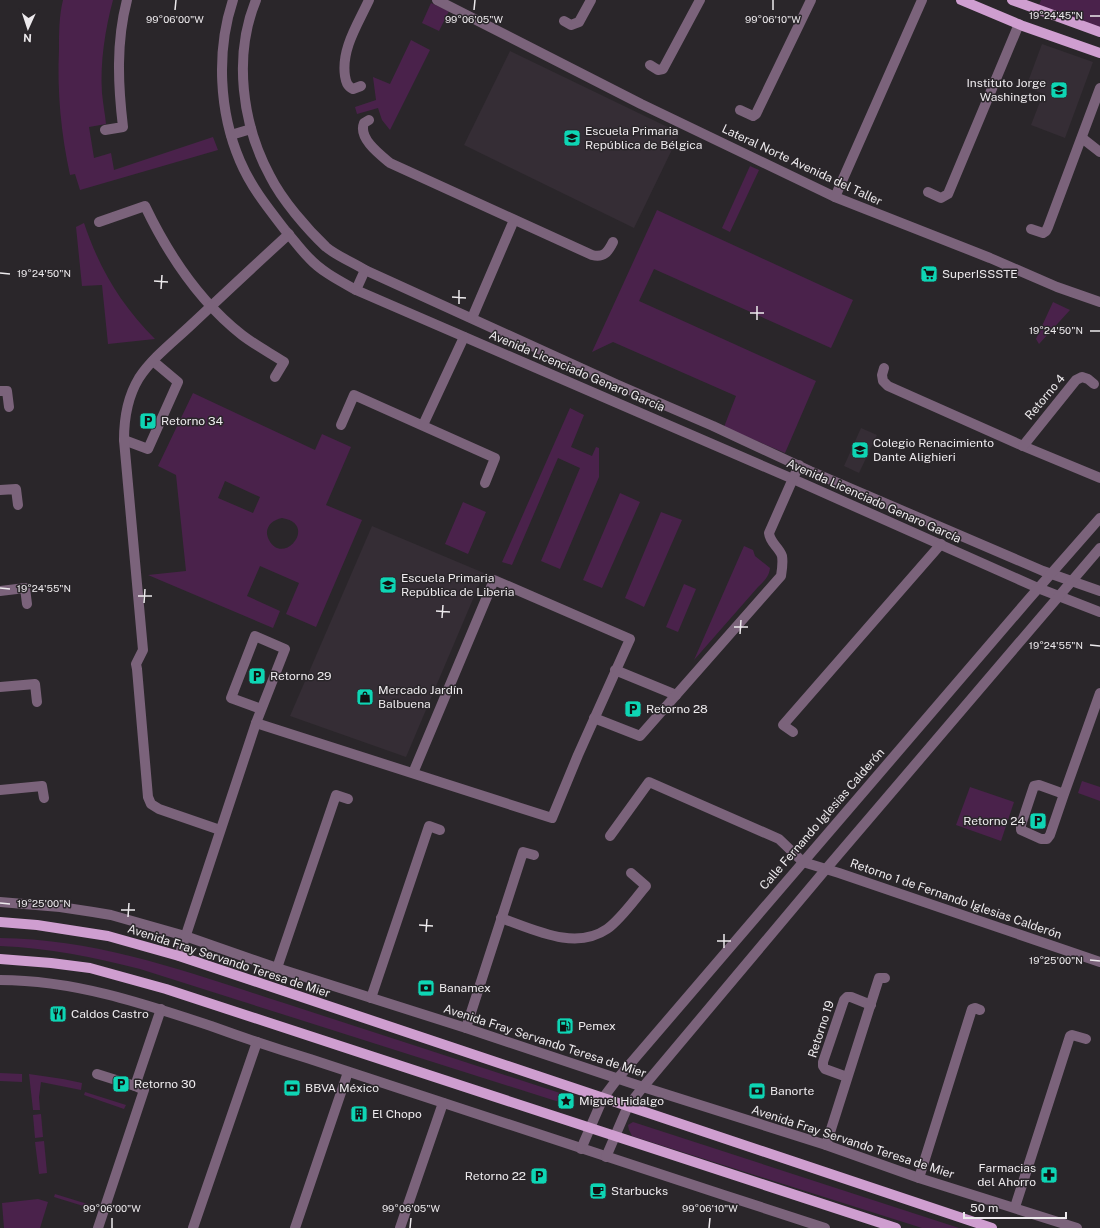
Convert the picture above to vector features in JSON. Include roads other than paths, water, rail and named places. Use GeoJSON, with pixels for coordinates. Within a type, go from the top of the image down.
{"type":"FeatureCollection","features":[{"type":"Feature","properties":{"kind":"main road"},"geometry":{"type":"LineString","coordinates":[[961,0],[1019,24],[1100,53]]}},
{"type":"Feature","properties":{"kind":"main road"},"geometry":{"type":"LineString","coordinates":[[1012,0],[1025,3],[1100,32]]}},
{"type":"Feature","properties":{"kind":"main road","name":"Avenida Fray Servando Teresa de Mier"},"geometry":{"type":"LineString","coordinates":[[0,922],[37,925],[108,936],[178,956],[992,1228]]}},
{"type":"Feature","properties":{"kind":"main road"},"geometry":{"type":"LineString","coordinates":[[0,959],[90,968],[166,989],[896,1228]]}},
{"type":"Feature","properties":{"kind":"street"},"geometry":{"type":"LineString","coordinates":[[105,130],[123,127],[118,82],[121,34],[127,0]]}},
{"type":"Feature","properties":{"kind":"street","name":"Avenida Licenciado Genaro García"},"geometry":{"type":"LineString","coordinates":[[256,0],[246,32],[243,59],[244,86],[251,130],[270,177],[287,203],[327,248],[366,270],[618,385],[867,495],[1051,574],[1100,592]]}},
{"type":"Feature","properties":{"kind":"street"},"geometry":{"type":"LineString","coordinates":[[361,86],[353,89],[348,85],[344,70],[344,61],[350,41],[369,0]]}},
{"type":"Feature","properties":{"kind":"street","name":"Lateral Norte Avenida del Taller"},"geometry":{"type":"LineString","coordinates":[[437,0],[641,104],[835,197],[990,258],[1056,287],[1100,302]]}},
{"type":"Feature","properties":{"kind":"street"},"geometry":{"type":"LineString","coordinates":[[564,21],[571,25],[579,22],[591,0]]}},
{"type":"Feature","properties":{"kind":"street"},"geometry":{"type":"LineString","coordinates":[[650,65],[658,70],[663,69],[700,0]]}},
{"type":"Feature","properties":{"kind":"street"},"geometry":{"type":"LineString","coordinates":[[740,110],[753,116],[756,114],[811,0]]}},
{"type":"Feature","properties":{"kind":"street"},"geometry":{"type":"LineString","coordinates":[[835,197],[922,0]]}},
{"type":"Feature","properties":{"kind":"street","name":"Avenida Licenciado Genaro García"},"geometry":{"type":"LineString","coordinates":[[230,1],[222,76],[225,108],[231,134],[240,161],[262,200],[309,258],[332,277],[356,290],[793,479],[1058,597],[1100,612]]}},
{"type":"Feature","properties":{"kind":"street"},"geometry":{"type":"LineString","coordinates":[[928,192],[941,198],[948,194],[1019,24]]}},
{"type":"Feature","properties":{"kind":"street"},"geometry":{"type":"LineString","coordinates":[[1031,229],[1039,232],[1046,231],[1100,88]]}},
{"type":"Feature","properties":{"kind":"street"},"geometry":{"type":"LineString","coordinates":[[369,120],[364,122],[363,131],[374,149],[390,163],[597,256],[602,256],[607,253],[613,242]]}},
{"type":"Feature","properties":{"kind":"street"},"geometry":{"type":"LineString","coordinates":[[231,134],[251,130]]}},
{"type":"Feature","properties":{"kind":"street"},"geometry":{"type":"LineString","coordinates":[[1082,138],[1100,152]]}},
{"type":"Feature","properties":{"kind":"street"},"geometry":{"type":"LineString","coordinates":[[99,222],[145,206],[169,252],[211,306],[243,336],[284,362],[275,377]]}},
{"type":"Feature","properties":{"kind":"street"},"geometry":{"type":"LineString","coordinates":[[472,318],[514,220]]}},
{"type":"Feature","properties":{"kind":"street"},"geometry":{"type":"LineString","coordinates":[[220,830],[159,809],[151,804],[148,792],[136,669],[136,664],[143,650],[124,440],[126,418],[133,390],[141,375],[211,306],[289,234]]}},
{"type":"Feature","properties":{"kind":"street"},"geometry":{"type":"LineString","coordinates":[[356,290],[366,270]]}},
{"type":"Feature","properties":{"kind":"street"},"geometry":{"type":"LineString","coordinates":[[423,425],[464,336]]}},
{"type":"Feature","properties":{"kind":"street"},"geometry":{"type":"LineString","coordinates":[[534,366],[542,350]]}},
{"type":"Feature","properties":{"kind":"street"},"geometry":{"type":"LineString","coordinates":[[124,440],[148,449],[178,382],[153,362]]}},
{"type":"Feature","properties":{"kind":"street"},"geometry":{"type":"LineString","coordinates":[[884,368],[882,375],[883,381],[888,386],[1023,446],[1100,478]]}},
{"type":"Feature","properties":{"kind":"street","name":"Retorno 4"},"geometry":{"type":"LineString","coordinates":[[1023,446],[1076,380],[1082,377],[1088,379],[1094,384]]}},
{"type":"Feature","properties":{"kind":"street"},"geometry":{"type":"LineString","coordinates":[[0,391],[7,391],[9,407]]}},
{"type":"Feature","properties":{"kind":"street"},"geometry":{"type":"LineString","coordinates":[[341,425],[354,395],[496,458],[485,483]]}},
{"type":"Feature","properties":{"kind":"street"},"geometry":{"type":"LineString","coordinates":[[594,718],[640,736],[781,576],[782,556],[772,543],[769,532],[799,465]]}},
{"type":"Feature","properties":{"kind":"street"},"geometry":{"type":"LineString","coordinates":[[0,490],[16,488],[18,505]]}},
{"type":"Feature","properties":{"kind":"street"},"geometry":{"type":"LineString","coordinates":[[861,509],[867,495]]}},
{"type":"Feature","properties":{"kind":"street","name":"Calle Fernando Iglesias Calderón"},"geometry":{"type":"LineString","coordinates":[[581,1149],[603,1098],[618,1078],[1038,588],[1100,518]]}},
{"type":"Feature","properties":{"kind":"street"},"geometry":{"type":"LineString","coordinates":[[793,732],[783,725],[941,544]]}},
{"type":"Feature","properties":{"kind":"street"},"geometry":{"type":"LineString","coordinates":[[606,1157],[628,1106],[643,1087],[826,869],[1100,548]]}},
{"type":"Feature","properties":{"kind":"street"},"geometry":{"type":"LineString","coordinates":[[256,723],[552,818],[594,718],[630,639],[494,580],[413,773]]}},
{"type":"Feature","properties":{"kind":"street"},"geometry":{"type":"LineString","coordinates":[[0,591],[25,588],[27,604]]}},
{"type":"Feature","properties":{"kind":"street"},"geometry":{"type":"LineString","coordinates":[[178,956],[256,723],[285,649],[255,636],[231,698],[261,710]]}},
{"type":"Feature","properties":{"kind":"street"},"geometry":{"type":"LineString","coordinates":[[615,670],[676,695]]}},
{"type":"Feature","properties":{"kind":"street"},"geometry":{"type":"LineString","coordinates":[[0,687],[35,684],[37,702]]}},
{"type":"Feature","properties":{"kind":"street"},"geometry":{"type":"LineString","coordinates":[[1064,794],[1039,785],[1034,786],[1021,830],[1041,839],[1047,839],[1049,837],[1100,693]]}},
{"type":"Feature","properties":{"kind":"street"},"geometry":{"type":"LineString","coordinates":[[610,836],[649,782],[778,839],[803,862]]}},
{"type":"Feature","properties":{"kind":"street"},"geometry":{"type":"LineString","coordinates":[[0,790],[42,786],[44,798]]}},
{"type":"Feature","properties":{"kind":"street"},"geometry":{"type":"LineString","coordinates":[[278,968],[336,795],[348,799]]}},
{"type":"Feature","properties":{"kind":"street"},"geometry":{"type":"LineString","coordinates":[[370,998],[429,826],[440,830]]}},
{"type":"Feature","properties":{"kind":"street"},"geometry":{"type":"LineString","coordinates":[[466,1028],[522,852],[534,856]]}},
{"type":"Feature","properties":{"kind":"street","name":"Retorno 1 de Fernando Iglesias Calderón"},"geometry":{"type":"LineString","coordinates":[[803,862],[1100,962]]}},
{"type":"Feature","properties":{"kind":"street"},"geometry":{"type":"LineString","coordinates":[[501,918],[563,938],[575,939],[597,935],[615,923],[646,886],[631,873]]}},
{"type":"Feature","properties":{"kind":"street","name":"Avenida Fray Servando Teresa de Mier"},"geometry":{"type":"LineString","coordinates":[[0,902],[60,907],[111,915],[185,936],[370,998],[826,1145],[919,1178],[1015,1207],[1077,1228]]}},
{"type":"Feature","properties":{"kind":"street"},"geometry":{"type":"LineString","coordinates":[[826,1145],[879,978],[885,978]]}},
{"type":"Feature","properties":{"kind":"street"},"geometry":{"type":"LineString","coordinates":[[0,980],[38,982],[87,990],[161,1009],[606,1157],[798,1224],[825,1228]]}},
{"type":"Feature","properties":{"kind":"street","name":"Retorno 19"},"geometry":{"type":"LineString","coordinates":[[847,1077],[825,1069],[822,1066],[823,1062],[844,1000],[851,998],[870,1005]]}},
{"type":"Feature","properties":{"kind":"street"},"geometry":{"type":"LineString","coordinates":[[919,1178],[972,1010],[975,1008],[980,1010]]}},
{"type":"Feature","properties":{"kind":"street"},"geometry":{"type":"LineString","coordinates":[[135,1086],[161,1009]]}},
{"type":"Feature","properties":{"kind":"street"},"geometry":{"type":"LineString","coordinates":[[1015,1207],[1070,1036],[1072,1035],[1086,1039]]}},
{"type":"Feature","properties":{"kind":"street"},"geometry":{"type":"LineString","coordinates":[[193,1228],[257,1042]]}},
{"type":"Feature","properties":{"kind":"street"},"geometry":{"type":"LineString","coordinates":[[295,1228],[348,1072]]}},
{"type":"Feature","properties":{"kind":"street"},"geometry":{"type":"LineString","coordinates":[[97,1074],[144,1090],[98,1228]]}},
{"type":"Feature","properties":{"kind":"street"},"geometry":{"type":"LineString","coordinates":[[400,1228],[443,1103]]}},
{"type":"Feature","properties":{"kind":"place","name":"Instituto Jorge Washington"},"geometry":{"type":"Point","coordinates":[1059,90]}},
{"type":"Feature","properties":{"kind":"place","name":"Escuela Primaria República de Bélgica"},"geometry":{"type":"Point","coordinates":[572,138]}},
{"type":"Feature","properties":{"kind":"place","name":"SuperISSSTE"},"geometry":{"type":"Point","coordinates":[929,274]}},
{"type":"Feature","properties":{"kind":"place","name":"Retorno 34"},"geometry":{"type":"Point","coordinates":[148,421]}},
{"type":"Feature","properties":{"kind":"place","name":"Colegio Renacimiento Dante Alighieri"},"geometry":{"type":"Point","coordinates":[860,450]}},
{"type":"Feature","properties":{"kind":"place","name":"Escuela Primaria República de Liberia"},"geometry":{"type":"Point","coordinates":[388,585]}},
{"type":"Feature","properties":{"kind":"place","name":"Retorno 29"},"geometry":{"type":"Point","coordinates":[257,676]}},
{"type":"Feature","properties":{"kind":"place","name":"Mercado Jardín Balbuena"},"geometry":{"type":"Point","coordinates":[365,697]}},
{"type":"Feature","properties":{"kind":"place","name":"Retorno 28"},"geometry":{"type":"Point","coordinates":[633,709]}},
{"type":"Feature","properties":{"kind":"place","name":"Retorno 24"},"geometry":{"type":"Point","coordinates":[1038,821]}},
{"type":"Feature","properties":{"kind":"place","name":"Banamex"},"geometry":{"type":"Point","coordinates":[426,988]}},
{"type":"Feature","properties":{"kind":"place","name":"Caldos Castro"},"geometry":{"type":"Point","coordinates":[58,1014]}},
{"type":"Feature","properties":{"kind":"place","name":"Pemex"},"geometry":{"type":"Point","coordinates":[565,1026]}},
{"type":"Feature","properties":{"kind":"place","name":"Retorno 30"},"geometry":{"type":"Point","coordinates":[121,1084]}},
{"type":"Feature","properties":{"kind":"place","name":"BBVA México"},"geometry":{"type":"Point","coordinates":[292,1088]}},
{"type":"Feature","properties":{"kind":"place","name":"Banorte"},"geometry":{"type":"Point","coordinates":[757,1091]}},
{"type":"Feature","properties":{"kind":"place","name":"Miguel Hidalgo"},"geometry":{"type":"Point","coordinates":[566,1101]}},
{"type":"Feature","properties":{"kind":"place","name":"El Chopo"},"geometry":{"type":"Point","coordinates":[359,1114]}},
{"type":"Feature","properties":{"kind":"place","name":"Farmacias del Ahorro"},"geometry":{"type":"Point","coordinates":[1049,1175]}},
{"type":"Feature","properties":{"kind":"place","name":"Retorno 22"},"geometry":{"type":"Point","coordinates":[539,1176]}},
{"type":"Feature","properties":{"kind":"place","name":"Starbucks"},"geometry":{"type":"Point","coordinates":[598,1191]}}]}
